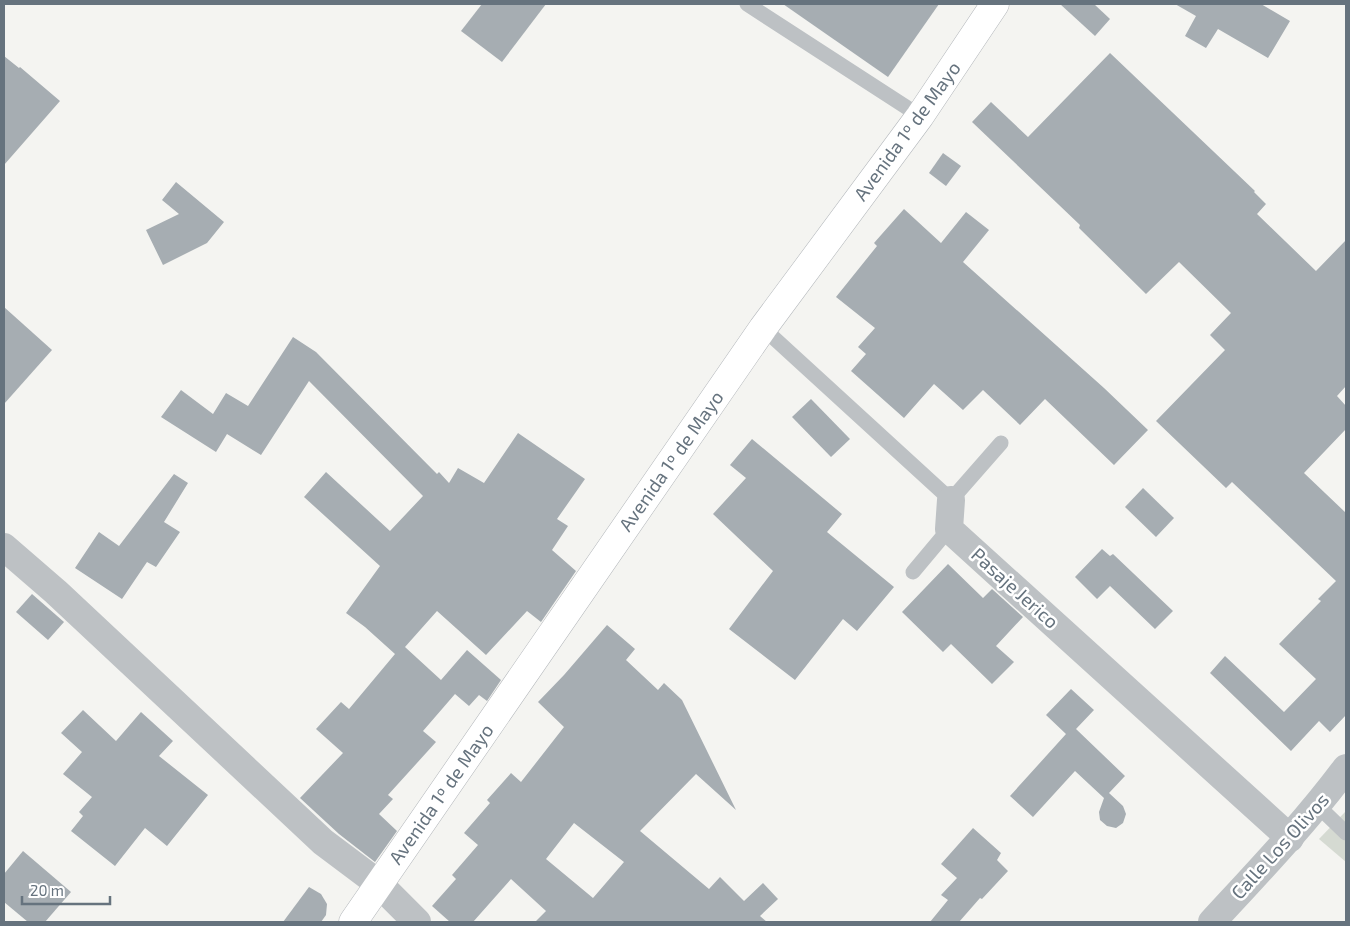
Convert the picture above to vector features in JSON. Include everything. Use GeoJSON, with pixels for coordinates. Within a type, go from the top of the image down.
{"type":"FeatureCollection","features":[{"type":"Feature","properties":{"kind":"main road","name":"Avenida 1º de Mayo"},"geometry":{"type":"LineString","coordinates":[[353,922],[763,328],[920,116],[996,4]]}},
{"type":"Feature","properties":{"kind":"street"},"geometry":{"type":"LineString","coordinates":[[949,529],[951,500]]}},
{"type":"Feature","properties":{"kind":"street","name":"Pasaje Jerico"},"geometry":{"type":"LineString","coordinates":[[949,529],[1290,838]]}},
{"type":"Feature","properties":{"kind":"street"},"geometry":{"type":"LineString","coordinates":[[4,547],[56,592],[323,842],[379,884],[417,922]]}},
{"type":"Feature","properties":{"kind":"street","name":"Calle Los Olivos"},"geometry":{"type":"LineString","coordinates":[[1212,922],[1318,806],[1346,768]]}},
{"type":"Feature","properties":{"kind":"lane"},"geometry":{"type":"LineString","coordinates":[[747,4],[920,116]]}},
{"type":"Feature","properties":{"kind":"lane"},"geometry":{"type":"LineString","coordinates":[[763,328],[951,500],[1001,443]]}},
{"type":"Feature","properties":{"kind":"lane"},"geometry":{"type":"LineString","coordinates":[[913,572],[949,529]]}},
{"type":"Feature","properties":{"kind":"lane"},"geometry":{"type":"LineString","coordinates":[[1318,806],[1346,833]]}},
{"type":"Feature","properties":{"kind":"shaded area"},"geometry":{"type":"Polygon","coordinates":[[[1346,811],[1346,862],[1319,839],[1346,811]]]}},
{"type":"Feature","properties":{"kind":"building"},"geometry":{"type":"Polygon","coordinates":[[[482,4],[546,4],[502,62],[461,31],[482,4]]]}},
{"type":"Feature","properties":{"kind":"building"},"geometry":{"type":"Polygon","coordinates":[[[783,4],[939,4],[888,77],[783,4]]]}},
{"type":"Feature","properties":{"kind":"building"},"geometry":{"type":"Polygon","coordinates":[[[1060,4],[1094,4],[1110,19],[1095,36],[1060,4]]]}},
{"type":"Feature","properties":{"kind":"building"},"geometry":{"type":"Polygon","coordinates":[[[1175,4],[1261,4],[1290,21],[1268,58],[1218,29],[1206,48],[1185,36],[1196,16],[1175,4]]]}},
{"type":"Feature","properties":{"kind":"building"},"geometry":{"type":"Polygon","coordinates":[[[1110,53],[1255,191],[1266,204],[1257,214],[1316,271],[1346,240],[1346,386],[1337,396],[1346,406],[1346,429],[1304,473],[1346,513],[1346,715],[1330,732],[1319,721],[1291,751],[1210,673],[1225,656],[1284,712],[1316,679],[1279,644],[1321,601],[1318,599],[1336,581],[1232,482],[1226,488],[1156,421],[1225,350],[1210,335],[1231,313],[1179,262],[1146,294],[1079,228],[1080,225],[972,122],[991,102],[1028,137],[1110,53]]]}},
{"type":"Feature","properties":{"kind":"building"},"geometry":{"type":"Polygon","coordinates":[[[4,56],[60,101],[4,165],[4,56]]]}},
{"type":"Feature","properties":{"kind":"building"},"geometry":{"type":"Polygon","coordinates":[[[943,153],[961,166],[946,186],[929,173],[943,153]]]}},
{"type":"Feature","properties":{"kind":"building"},"geometry":{"type":"Polygon","coordinates":[[[176,182],[224,222],[207,243],[163,265],[146,230],[179,214],[162,200],[176,182]]]}},
{"type":"Feature","properties":{"kind":"building"},"geometry":{"type":"Polygon","coordinates":[[[904,209],[941,243],[966,212],[989,230],[963,262],[1104,388],[1148,430],[1114,465],[1045,399],[1020,425],[983,390],[963,410],[934,384],[904,418],[851,371],[866,354],[858,347],[875,328],[836,297],[877,246],[874,243],[904,209]]]}},
{"type":"Feature","properties":{"kind":"building"},"geometry":{"type":"Polygon","coordinates":[[[4,307],[52,350],[4,404],[4,307]]]}},
{"type":"Feature","properties":{"kind":"building"},"geometry":{"type":"Polygon","coordinates":[[[293,337],[316,352],[437,474],[439,472],[449,483],[458,468],[484,483],[518,433],[585,479],[557,519],[568,526],[552,550],[576,571],[541,622],[527,611],[486,655],[437,611],[405,647],[441,680],[467,650],[501,680],[487,701],[479,695],[469,706],[455,694],[423,731],[436,742],[388,795],[393,799],[379,814],[397,831],[375,862],[339,834],[300,798],[343,753],[316,729],[341,702],[349,709],[395,654],[346,613],[380,566],[304,497],[326,472],[390,531],[423,496],[309,381],[261,455],[227,434],[216,452],[161,417],[181,390],[213,414],[226,393],[248,406],[293,337]]]}},
{"type":"Feature","properties":{"kind":"building"},"geometry":{"type":"Polygon","coordinates":[[[811,399],[850,439],[831,457],[792,417],[811,399]]]}},
{"type":"Feature","properties":{"kind":"building"},"geometry":{"type":"Polygon","coordinates":[[[752,439],[842,514],[827,532],[894,587],[857,631],[843,619],[795,680],[729,629],[773,571],[713,514],[746,478],[730,465],[752,439]]]}},
{"type":"Feature","properties":{"kind":"building"},"geometry":{"type":"Polygon","coordinates":[[[174,474],[188,483],[164,522],[180,532],[156,567],[147,562],[122,599],[75,568],[99,532],[119,546],[174,474]]]}},
{"type":"Feature","properties":{"kind":"building"},"geometry":{"type":"Polygon","coordinates":[[[1143,488],[1174,518],[1156,537],[1125,507],[1143,488]]]}},
{"type":"Feature","properties":{"kind":"building"},"geometry":{"type":"Polygon","coordinates":[[[1102,549],[1110,556],[1113,554],[1173,611],[1155,629],[1110,586],[1097,599],[1075,577],[1102,549]]]}},
{"type":"Feature","properties":{"kind":"building"},"geometry":{"type":"Polygon","coordinates":[[[948,564],[983,598],[992,589],[1023,617],[996,646],[1014,662],[992,684],[951,644],[943,652],[902,612],[948,564]]]}},
{"type":"Feature","properties":{"kind":"building"},"geometry":{"type":"Polygon","coordinates":[[[32,594],[64,622],[48,640],[16,612],[32,594]]]}},
{"type":"Feature","properties":{"kind":"building"},"geometry":{"type":"Polygon","coordinates":[[[607,625],[635,649],[626,660],[658,690],[664,683],[682,700],[736,810],[696,774],[640,831],[709,889],[720,877],[744,901],[763,883],[778,899],[760,916],[767,922],[535,922],[546,911],[511,879],[473,922],[450,922],[432,906],[456,879],[452,875],[478,845],[464,833],[490,803],[487,800],[511,773],[521,782],[564,727],[538,702],[607,625]],[[574,823],[546,859],[593,898],[624,862],[574,823]]]}},
{"type":"Feature","properties":{"kind":"building"},"geometry":{"type":"Polygon","coordinates":[[[1071,689],[1094,710],[1076,729],[1125,776],[1109,793],[1123,806],[1126,814],[1123,823],[1116,828],[1107,826],[1100,820],[1099,812],[1104,798],[1075,771],[1033,817],[1010,796],[1066,734],[1046,715],[1071,689]]]}},
{"type":"Feature","properties":{"kind":"building"},"geometry":{"type":"Polygon","coordinates":[[[83,710],[116,741],[141,712],[173,741],[159,756],[208,795],[167,846],[145,828],[115,866],[71,831],[83,816],[79,812],[92,797],[63,774],[82,752],[61,733],[83,710]]]}},
{"type":"Feature","properties":{"kind":"building"},"geometry":{"type":"Polygon","coordinates":[[[973,828],[1001,853],[997,860],[1008,871],[959,922],[930,922],[948,900],[941,895],[957,878],[941,864],[973,828]]]}},
{"type":"Feature","properties":{"kind":"building"},"geometry":{"type":"Polygon","coordinates":[[[23,851],[71,892],[45,922],[28,922],[4,902],[4,874],[23,851]]]}},
{"type":"Feature","properties":{"kind":"building"},"geometry":{"type":"Polygon","coordinates":[[[309,887],[321,894],[327,904],[326,915],[321,922],[283,922],[309,887]]]}}]}
